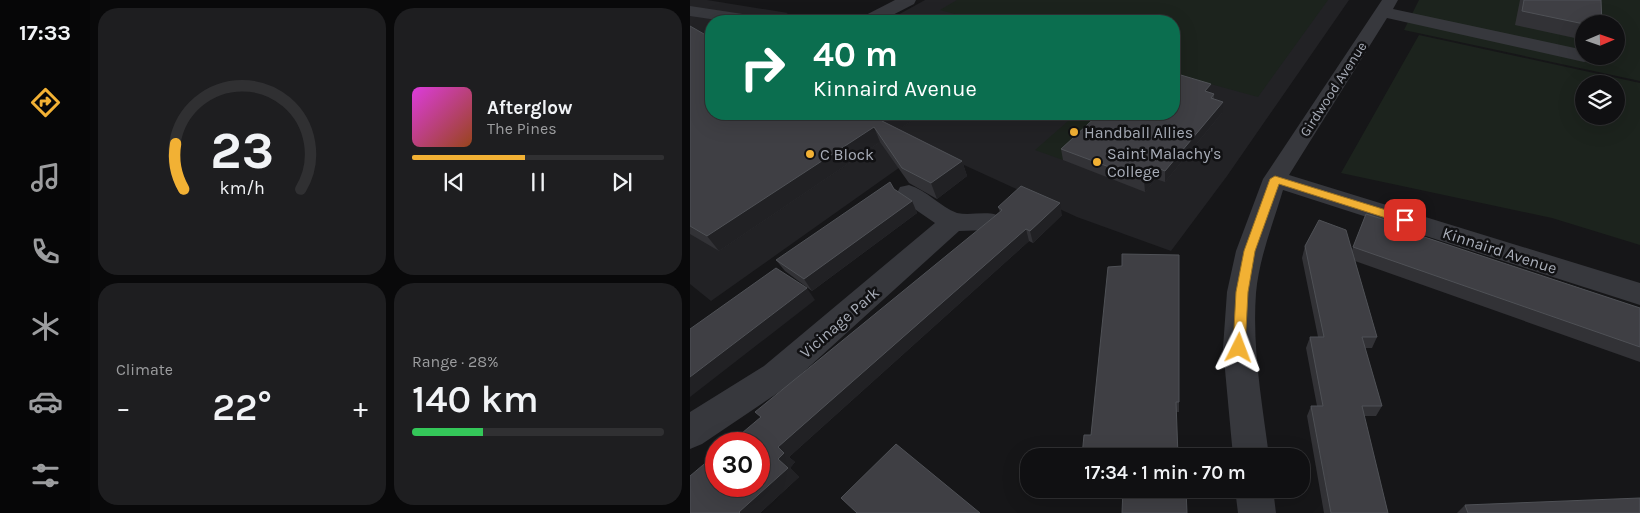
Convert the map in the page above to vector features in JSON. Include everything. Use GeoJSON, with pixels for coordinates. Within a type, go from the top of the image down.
{"type":"FeatureCollection","features":[{"type":"Feature","properties":{"kind":"street"},"geometry":{"type":"LineString","coordinates":[[879,15],[908,0]]}},
{"type":"Feature","properties":{"kind":"street"},"geometry":{"type":"LineString","coordinates":[[1386,6],[1575,53]]}},
{"type":"Feature","properties":{"kind":"street","name":"Girdwood Avenue"},"geometry":{"type":"LineString","coordinates":[[1250,448],[1239,348],[1242,292],[1250,251],[1275,179],[1386,6]]}},
{"type":"Feature","properties":{"kind":"street"},"geometry":{"type":"LineString","coordinates":[[690,12],[712,15]]}},
{"type":"Feature","properties":{"kind":"street","name":"Kinnaird Avenue"},"geometry":{"type":"LineString","coordinates":[[1275,179],[1640,294]]}},
{"type":"Feature","properties":{"kind":"street"},"geometry":{"type":"LineString","coordinates":[[909,193],[953,222],[988,221]]}},
{"type":"Feature","properties":{"kind":"street","name":"Vicinage Park"},"geometry":{"type":"LineString","coordinates":[[690,432],[713,414],[776,376],[953,222]]}},
{"type":"Feature","properties":{"kind":"street"},"geometry":{"type":"LineString","coordinates":[[1255,498],[1257,513]]}},
{"type":"Feature","properties":{"kind":"shaded area","name":"Saint Malachy's College"},"geometry":{"type":"Polygon","coordinates":[[[690,0],[707,0],[788,13],[785,15],[705,15],[705,120],[1180,120],[1180,15],[898,15],[925,0],[1349,0],[1227,176],[1171,251],[1077,217],[927,148],[711,301],[690,284],[690,0]]]}},
{"type":"Feature","properties":{"kind":"shaded area"},"geometry":{"type":"Polygon","coordinates":[[[957,0],[1328,0],[1258,97],[1180,76],[1180,15],[959,15],[940,10],[957,0]]]}},
{"type":"Feature","properties":{"kind":"shaded area"},"geometry":{"type":"Polygon","coordinates":[[[1419,0],[1640,0],[1640,81],[1625,78],[1625,75],[1612,75],[1404,30],[1419,0]]]}},
{"type":"Feature","properties":{"kind":"shaded area"},"geometry":{"type":"Polygon","coordinates":[[[1419,35],[1603,75],[1575,75],[1575,125],[1625,125],[1625,80],[1640,83],[1640,245],[1552,218],[1341,173],[1419,35]]]}},
{"type":"Feature","properties":{"kind":"shaded area","name":"Handball Allies"},"geometry":{"type":"Polygon","coordinates":[[[1069,120],[1106,120],[1063,160],[1035,150],[1069,120]]]}},
{"type":"Feature","properties":{"kind":"building"},"geometry":{"type":"Polygon","coordinates":[[[1524,0],[1601,0],[1602,15],[1575,15],[1575,22],[1522,11],[1524,0]]]}},
{"type":"Feature","properties":{"kind":"building"},"geometry":{"type":"Polygon","coordinates":[[[690,26],[705,35],[705,120],[884,120],[882,121],[962,161],[931,183],[902,168],[874,127],[707,236],[690,226],[690,26]]]}},
{"type":"Feature","properties":{"kind":"building"},"geometry":{"type":"Polygon","coordinates":[[[1180,75],[1211,84],[1205,91],[1214,94],[1211,98],[1223,102],[1165,171],[1155,167],[1144,180],[1061,149],[1092,120],[1180,120],[1180,75]]]}},
{"type":"Feature","properties":{"kind":"building"},"geometry":{"type":"Polygon","coordinates":[[[890,182],[894,189],[912,201],[804,279],[776,260],[890,182]]]}},
{"type":"Feature","properties":{"kind":"building"},"geometry":{"type":"Polygon","coordinates":[[[1021,186],[1060,203],[1030,231],[1026,229],[778,447],[784,453],[778,459],[788,468],[770,484],[770,432],[743,432],[761,417],[755,412],[1002,210],[998,207],[1021,186]]]}},
{"type":"Feature","properties":{"kind":"building"},"geometry":{"type":"Polygon","coordinates":[[[1366,214],[1392,222],[1391,226],[1640,308],[1640,347],[1353,247],[1366,214]]]}},
{"type":"Feature","properties":{"kind":"building"},"geometry":{"type":"Polygon","coordinates":[[[1319,220],[1346,230],[1377,337],[1362,337],[1382,406],[1362,406],[1388,513],[1331,513],[1311,406],[1323,406],[1310,337],[1324,337],[1305,246],[1319,220]]]}},
{"type":"Feature","properties":{"kind":"building"},"geometry":{"type":"Polygon","coordinates":[[[1122,254],[1179,255],[1179,402],[1176,402],[1178,448],[1083,448],[1084,435],[1091,435],[1108,267],[1122,266],[1122,254]]]}},
{"type":"Feature","properties":{"kind":"building"},"geometry":{"type":"Polygon","coordinates":[[[776,268],[807,288],[690,377],[690,329],[776,268]]]}},
{"type":"Feature","properties":{"kind":"building"},"geometry":{"type":"Polygon","coordinates":[[[896,444],[980,513],[857,513],[841,498],[896,444]]]}},
{"type":"Feature","properties":{"kind":"building"},"geometry":{"type":"Polygon","coordinates":[[[705,463],[705,497],[756,497],[740,513],[690,513],[690,476],[705,463]]]}},
{"type":"Feature","properties":{"kind":"building"},"geometry":{"type":"Polygon","coordinates":[[[1123,498],[1186,498],[1187,513],[1122,513],[1123,498]]]}},
{"type":"Feature","properties":{"kind":"building"},"geometry":{"type":"Polygon","coordinates":[[[1640,498],[1640,513],[1468,513],[1465,505],[1640,498]]]}},
{"type":"Feature","properties":{"kind":"place","name":"Handball Allies"},"geometry":{"type":"Point","coordinates":[1074,132]}},
{"type":"Feature","properties":{"kind":"place","name":"C Block"},"geometry":{"type":"Point","coordinates":[810,154]}},
{"type":"Feature","properties":{"kind":"place","name":"Saint Malachy's College"},"geometry":{"type":"Point","coordinates":[1097,162]}},
{"type":"Feature","properties":{"kind":"route"},"geometry":{"type":"LineString","coordinates":[[1239,348],[1242,292],[1250,251],[1275,179],[1405,220]]}}]}
